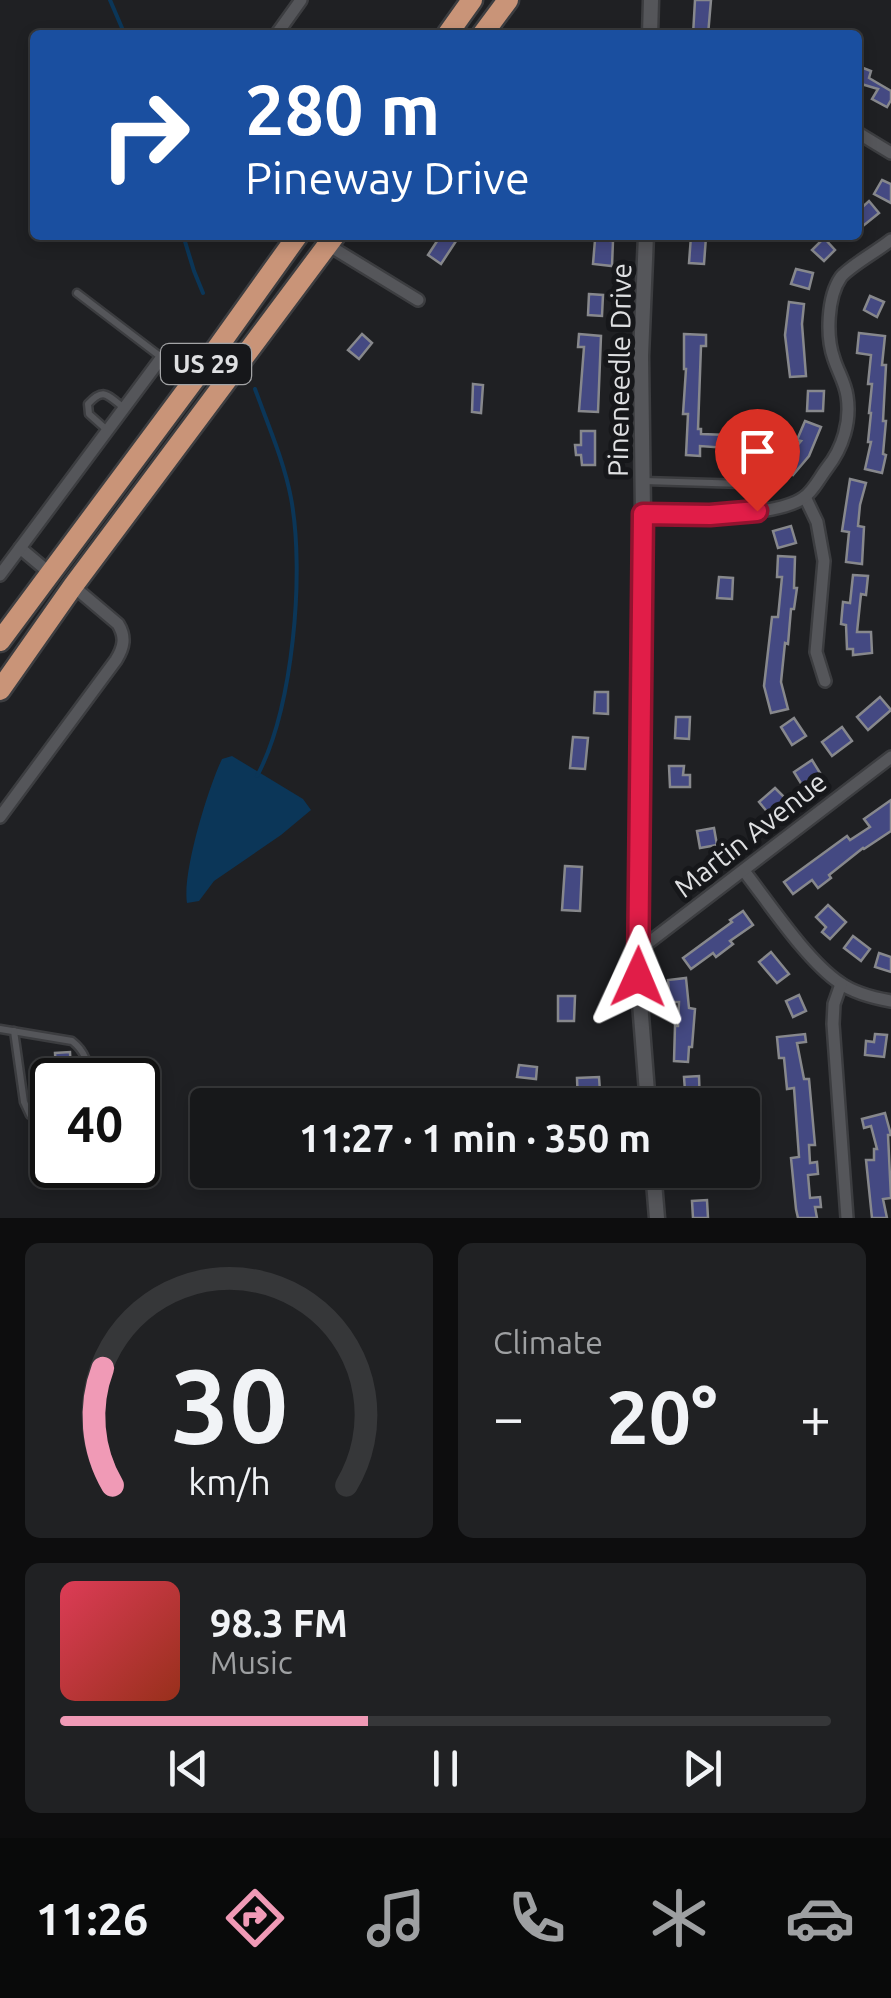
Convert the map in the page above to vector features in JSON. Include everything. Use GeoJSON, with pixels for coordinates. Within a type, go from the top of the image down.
{"type":"FeatureCollection","features":[{"type":"Feature","properties":{"kind":"highway"},"geometry":{"type":"LineString","coordinates":[[450,30],[472,0]]}},
{"type":"Feature","properties":{"kind":"highway"},"geometry":{"type":"LineString","coordinates":[[486,30],[508,0]]}},
{"type":"Feature","properties":{"kind":"highway","name":"US 29"},"geometry":{"type":"LineString","coordinates":[[0,641],[294,240]]}},
{"type":"Feature","properties":{"kind":"highway","name":"US 29"},"geometry":{"type":"LineString","coordinates":[[0,690],[326,240]]}},
{"type":"Feature","properties":{"kind":"highway"},"geometry":{"type":"LineString","coordinates":[[74,586],[74,564],[112,510],[167,417]]}},
{"type":"Feature","properties":{"kind":"street"},"geometry":{"type":"LineString","coordinates":[[280,30],[301,0]]}},
{"type":"Feature","properties":{"kind":"street"},"geometry":{"type":"LineString","coordinates":[[650,0],[650,30]]}},
{"type":"Feature","properties":{"kind":"street"},"geometry":{"type":"LineString","coordinates":[[862,135],[891,153]]}},
{"type":"Feature","properties":{"kind":"street"},"geometry":{"type":"LineString","coordinates":[[330,240],[418,300]]}},
{"type":"Feature","properties":{"kind":"street","name":"Pineneedle Drive"},"geometry":{"type":"LineString","coordinates":[[646,240],[641,356],[638,977],[647,1088]]}},
{"type":"Feature","properties":{"kind":"street"},"geometry":{"type":"LineString","coordinates":[[643,514],[757,511],[805,498],[836,456],[848,422],[848,398],[828,329],[831,304],[842,277],[891,240]]}},
{"type":"Feature","properties":{"kind":"street"},"geometry":{"type":"LineString","coordinates":[[0,575],[162,357]]}},
{"type":"Feature","properties":{"kind":"street"},"geometry":{"type":"LineString","coordinates":[[805,498],[817,522],[824,561],[816,652],[825,681]]}},
{"type":"Feature","properties":{"kind":"street"},"geometry":{"type":"LineString","coordinates":[[20,548],[51,574]]}},
{"type":"Feature","properties":{"kind":"street"},"geometry":{"type":"LineString","coordinates":[[0,818],[123,645],[118,624],[74,586]]}},
{"type":"Feature","properties":{"kind":"street","name":"Martin Avenue"},"geometry":{"type":"LineString","coordinates":[[639,950],[891,757]]}},
{"type":"Feature","properties":{"kind":"street"},"geometry":{"type":"LineString","coordinates":[[744,871],[815,960],[841,984],[891,1002]]}},
{"type":"Feature","properties":{"kind":"street"},"geometry":{"type":"LineString","coordinates":[[841,984],[833,1024],[847,1218]]}},
{"type":"Feature","properties":{"kind":"street"},"geometry":{"type":"LineString","coordinates":[[654,1188],[657,1218]]}},
{"type":"Feature","properties":{"kind":"lane"},"geometry":{"type":"LineString","coordinates":[[77,293],[162,357]]}},
{"type":"Feature","properties":{"kind":"lane"},"geometry":{"type":"LineString","coordinates":[[108,431],[89,414],[88,404],[101,393],[126,408]]}},
{"type":"Feature","properties":{"kind":"lane"},"geometry":{"type":"LineString","coordinates":[[642,481],[745,484],[755,474],[755,458],[748,445],[736,441]]}},
{"type":"Feature","properties":{"kind":"lane"},"geometry":{"type":"LineString","coordinates":[[0,1029],[72,1041],[86,1058]]}},
{"type":"Feature","properties":{"kind":"lane"},"geometry":{"type":"LineString","coordinates":[[14,1031],[24,1102],[30,1115]]}},
{"type":"Feature","properties":{"kind":"water"},"geometry":{"type":"Polygon","coordinates":[[[232,756],[303,799],[311,810],[214,881],[199,901],[187,903],[188,872],[203,809],[222,759],[232,756]]]}},
{"type":"Feature","properties":{"kind":"building"},"geometry":{"type":"Polygon","coordinates":[[[695,0],[711,0],[708,30],[693,30],[695,0]]]}},
{"type":"Feature","properties":{"kind":"building"},"geometry":{"type":"Polygon","coordinates":[[[862,68],[871,71],[869,78],[891,91],[887,107],[872,99],[878,89],[862,84],[862,68]]]}},
{"type":"Feature","properties":{"kind":"building"},"geometry":{"type":"Polygon","coordinates":[[[882,180],[891,184],[891,203],[874,194],[882,180]]]}},
{"type":"Feature","properties":{"kind":"building"},"geometry":{"type":"Polygon","coordinates":[[[869,201],[879,213],[862,227],[862,207],[869,201]]]}},
{"type":"Feature","properties":{"kind":"building"},"geometry":{"type":"Polygon","coordinates":[[[438,240],[457,240],[441,264],[428,255],[438,240]]]}},
{"type":"Feature","properties":{"kind":"building"},"geometry":{"type":"Polygon","coordinates":[[[595,240],[613,241],[612,266],[593,264],[595,240]]]}},
{"type":"Feature","properties":{"kind":"building"},"geometry":{"type":"Polygon","coordinates":[[[691,240],[706,240],[704,264],[689,263],[691,240]]]}},
{"type":"Feature","properties":{"kind":"building"},"geometry":{"type":"Polygon","coordinates":[[[826,240],[835,250],[824,261],[812,250],[826,240]]]}},
{"type":"Feature","properties":{"kind":"building"},"geometry":{"type":"Polygon","coordinates":[[[796,269],[813,273],[809,289],[791,284],[796,269]]]}},
{"type":"Feature","properties":{"kind":"building"},"geometry":{"type":"Polygon","coordinates":[[[589,294],[603,295],[602,316],[588,315],[589,294]]]}},
{"type":"Feature","properties":{"kind":"building"},"geometry":{"type":"Polygon","coordinates":[[[870,296],[884,302],[877,317],[864,310],[870,296]]]}},
{"type":"Feature","properties":{"kind":"building"},"geometry":{"type":"Polygon","coordinates":[[[789,302],[804,304],[806,376],[790,377],[785,335],[789,302]]]}},
{"type":"Feature","properties":{"kind":"building"},"geometry":{"type":"Polygon","coordinates":[[[859,333],[885,336],[882,365],[886,365],[886,455],[882,473],[865,469],[871,442],[871,355],[857,353],[859,333]]]}},
{"type":"Feature","properties":{"kind":"building"},"geometry":{"type":"Polygon","coordinates":[[[362,334],[372,343],[359,359],[348,350],[362,334]]]}},
{"type":"Feature","properties":{"kind":"building"},"geometry":{"type":"Polygon","coordinates":[[[579,334],[601,336],[598,412],[579,411],[584,347],[578,347],[579,334]]]}},
{"type":"Feature","properties":{"kind":"building"},"geometry":{"type":"Polygon","coordinates":[[[684,334],[706,335],[706,346],[701,346],[698,429],[701,434],[728,435],[727,448],[700,446],[700,456],[686,455],[684,334]]]}},
{"type":"Feature","properties":{"kind":"building"},"geometry":{"type":"Polygon","coordinates":[[[473,384],[483,385],[481,413],[472,412],[473,384]]]}},
{"type":"Feature","properties":{"kind":"building"},"geometry":{"type":"Polygon","coordinates":[[[808,391],[824,391],[823,411],[807,411],[808,391]]]}},
{"type":"Feature","properties":{"kind":"building"},"geometry":{"type":"Polygon","coordinates":[[[805,421],[821,427],[809,456],[793,475],[781,465],[801,441],[797,440],[805,421]]]}},
{"type":"Feature","properties":{"kind":"building"},"geometry":{"type":"Polygon","coordinates":[[[581,431],[595,431],[595,465],[582,465],[581,455],[576,455],[575,445],[581,445],[581,431]]]}},
{"type":"Feature","properties":{"kind":"building"},"geometry":{"type":"Polygon","coordinates":[[[850,479],[866,483],[858,526],[864,527],[862,564],[846,562],[849,532],[842,531],[850,479]]]}},
{"type":"Feature","properties":{"kind":"building"},"geometry":{"type":"Polygon","coordinates":[[[791,526],[796,543],[778,548],[773,531],[791,526]]]}},
{"type":"Feature","properties":{"kind":"building"},"geometry":{"type":"Polygon","coordinates":[[[778,556],[795,557],[797,588],[781,682],[788,709],[771,713],[764,686],[772,617],[778,617],[782,577],[777,577],[778,556]]]}},
{"type":"Feature","properties":{"kind":"building"},"geometry":{"type":"Polygon","coordinates":[[[853,575],[868,576],[866,595],[861,594],[857,632],[871,632],[872,653],[853,655],[853,649],[847,649],[846,625],[841,624],[843,602],[850,603],[853,575]]]}},
{"type":"Feature","properties":{"kind":"building"},"geometry":{"type":"Polygon","coordinates":[[[719,577],[733,578],[732,599],[717,598],[719,577]]]}},
{"type":"Feature","properties":{"kind":"building"},"geometry":{"type":"Polygon","coordinates":[[[595,692],[608,692],[608,714],[594,713],[595,692]]]}},
{"type":"Feature","properties":{"kind":"building"},"geometry":{"type":"Polygon","coordinates":[[[880,697],[891,710],[868,730],[857,717],[880,697]]]}},
{"type":"Feature","properties":{"kind":"building"},"geometry":{"type":"Polygon","coordinates":[[[676,717],[690,717],[689,739],[675,738],[676,717]]]}},
{"type":"Feature","properties":{"kind":"building"},"geometry":{"type":"Polygon","coordinates":[[[794,718],[806,736],[792,745],[781,727],[794,718]]]}},
{"type":"Feature","properties":{"kind":"building"},"geometry":{"type":"Polygon","coordinates":[[[842,727],[852,741],[832,756],[822,742],[842,727]]]}},
{"type":"Feature","properties":{"kind":"building"},"geometry":{"type":"Polygon","coordinates":[[[573,737],[588,738],[585,769],[570,768],[573,737]]]}},
{"type":"Feature","properties":{"kind":"building"},"geometry":{"type":"Polygon","coordinates":[[[812,760],[820,773],[802,785],[794,772],[812,760]]]}},
{"type":"Feature","properties":{"kind":"building"},"geometry":{"type":"Polygon","coordinates":[[[669,766],[684,766],[683,775],[690,775],[690,787],[670,787],[669,766]]]}},
{"type":"Feature","properties":{"kind":"building"},"geometry":{"type":"Polygon","coordinates":[[[775,788],[786,799],[769,814],[759,802],[775,788]]]}},
{"type":"Feature","properties":{"kind":"building"},"geometry":{"type":"Polygon","coordinates":[[[891,800],[891,831],[863,848],[818,888],[812,880],[793,894],[784,882],[847,836],[850,840],[870,827],[864,819],[891,800]]]}},
{"type":"Feature","properties":{"kind":"building"},"geometry":{"type":"Polygon","coordinates":[[[714,828],[717,845],[700,848],[697,831],[714,828]]]}},
{"type":"Feature","properties":{"kind":"building"},"geometry":{"type":"Polygon","coordinates":[[[565,866],[582,867],[580,911],[562,910],[565,866]]]}},
{"type":"Feature","properties":{"kind":"building"},"geometry":{"type":"Polygon","coordinates":[[[828,905],[846,922],[830,939],[822,932],[826,927],[816,917],[828,905]]]}},
{"type":"Feature","properties":{"kind":"building"},"geometry":{"type":"Polygon","coordinates":[[[743,911],[753,925],[716,957],[713,953],[691,969],[683,958],[743,911]]]}},
{"type":"Feature","properties":{"kind":"building"},"geometry":{"type":"Polygon","coordinates":[[[853,936],[870,949],[861,961],[844,948],[853,936]]]}},
{"type":"Feature","properties":{"kind":"building"},"geometry":{"type":"Polygon","coordinates":[[[771,952],[789,974],[777,983],[759,962],[771,952]]]}},
{"type":"Feature","properties":{"kind":"building"},"geometry":{"type":"Polygon","coordinates":[[[879,953],[891,957],[891,972],[875,967],[879,953]]]}},
{"type":"Feature","properties":{"kind":"building"},"geometry":{"type":"Polygon","coordinates":[[[686,978],[689,1008],[695,1009],[688,1062],[674,1061],[679,1002],[670,1002],[668,980],[686,978]]]}},
{"type":"Feature","properties":{"kind":"building"},"geometry":{"type":"Polygon","coordinates":[[[799,995],[806,1011],[793,1017],[786,1001],[799,995]]]}},
{"type":"Feature","properties":{"kind":"building"},"geometry":{"type":"Polygon","coordinates":[[[558,996],[575,996],[574,1021],[558,1021],[558,996]]]}},
{"type":"Feature","properties":{"kind":"building"},"geometry":{"type":"Polygon","coordinates":[[[805,1034],[806,1042],[797,1043],[804,1079],[809,1079],[815,1145],[809,1145],[810,1163],[817,1162],[818,1174],[808,1175],[810,1198],[820,1197],[821,1207],[815,1207],[817,1218],[798,1218],[796,1209],[791,1158],[799,1157],[794,1088],[787,1089],[777,1037],[805,1034]]]}},
{"type":"Feature","properties":{"kind":"building"},"geometry":{"type":"Polygon","coordinates":[[[875,1034],[887,1035],[884,1057],[865,1055],[866,1041],[874,1042],[875,1034]]]}},
{"type":"Feature","properties":{"kind":"building"},"geometry":{"type":"Polygon","coordinates":[[[70,1052],[70,1058],[55,1058],[55,1053],[70,1052]]]}},
{"type":"Feature","properties":{"kind":"building"},"geometry":{"type":"Polygon","coordinates":[[[519,1065],[537,1067],[536,1079],[517,1077],[519,1065]]]}},
{"type":"Feature","properties":{"kind":"building"},"geometry":{"type":"Polygon","coordinates":[[[699,1076],[699,1088],[685,1088],[684,1077],[699,1076]]]}},
{"type":"Feature","properties":{"kind":"building"},"geometry":{"type":"Polygon","coordinates":[[[599,1077],[600,1088],[577,1088],[577,1078],[599,1077]]]}},
{"type":"Feature","properties":{"kind":"building"},"geometry":{"type":"Polygon","coordinates":[[[885,1113],[891,1135],[891,1198],[883,1199],[887,1218],[872,1218],[866,1160],[874,1160],[877,1149],[871,1126],[864,1128],[862,1119],[885,1113]]]}},
{"type":"Feature","properties":{"kind":"building"},"geometry":{"type":"Polygon","coordinates":[[[707,1200],[708,1218],[693,1218],[692,1201],[707,1200]]]}},
{"type":"Feature","properties":{"kind":"waterway"},"geometry":{"type":"LineString","coordinates":[[110,0],[123,30]]}},
{"type":"Feature","properties":{"kind":"waterway"},"geometry":{"type":"LineString","coordinates":[[185,240],[203,293]]}},
{"type":"Feature","properties":{"kind":"waterway"},"geometry":{"type":"LineString","coordinates":[[255,389],[288,484],[297,564],[287,678],[269,748],[257,776]]}},
{"type":"Feature","properties":{"kind":"route"},"geometry":{"type":"LineString","coordinates":[[638,977],[643,514],[757,511]]}}]}
